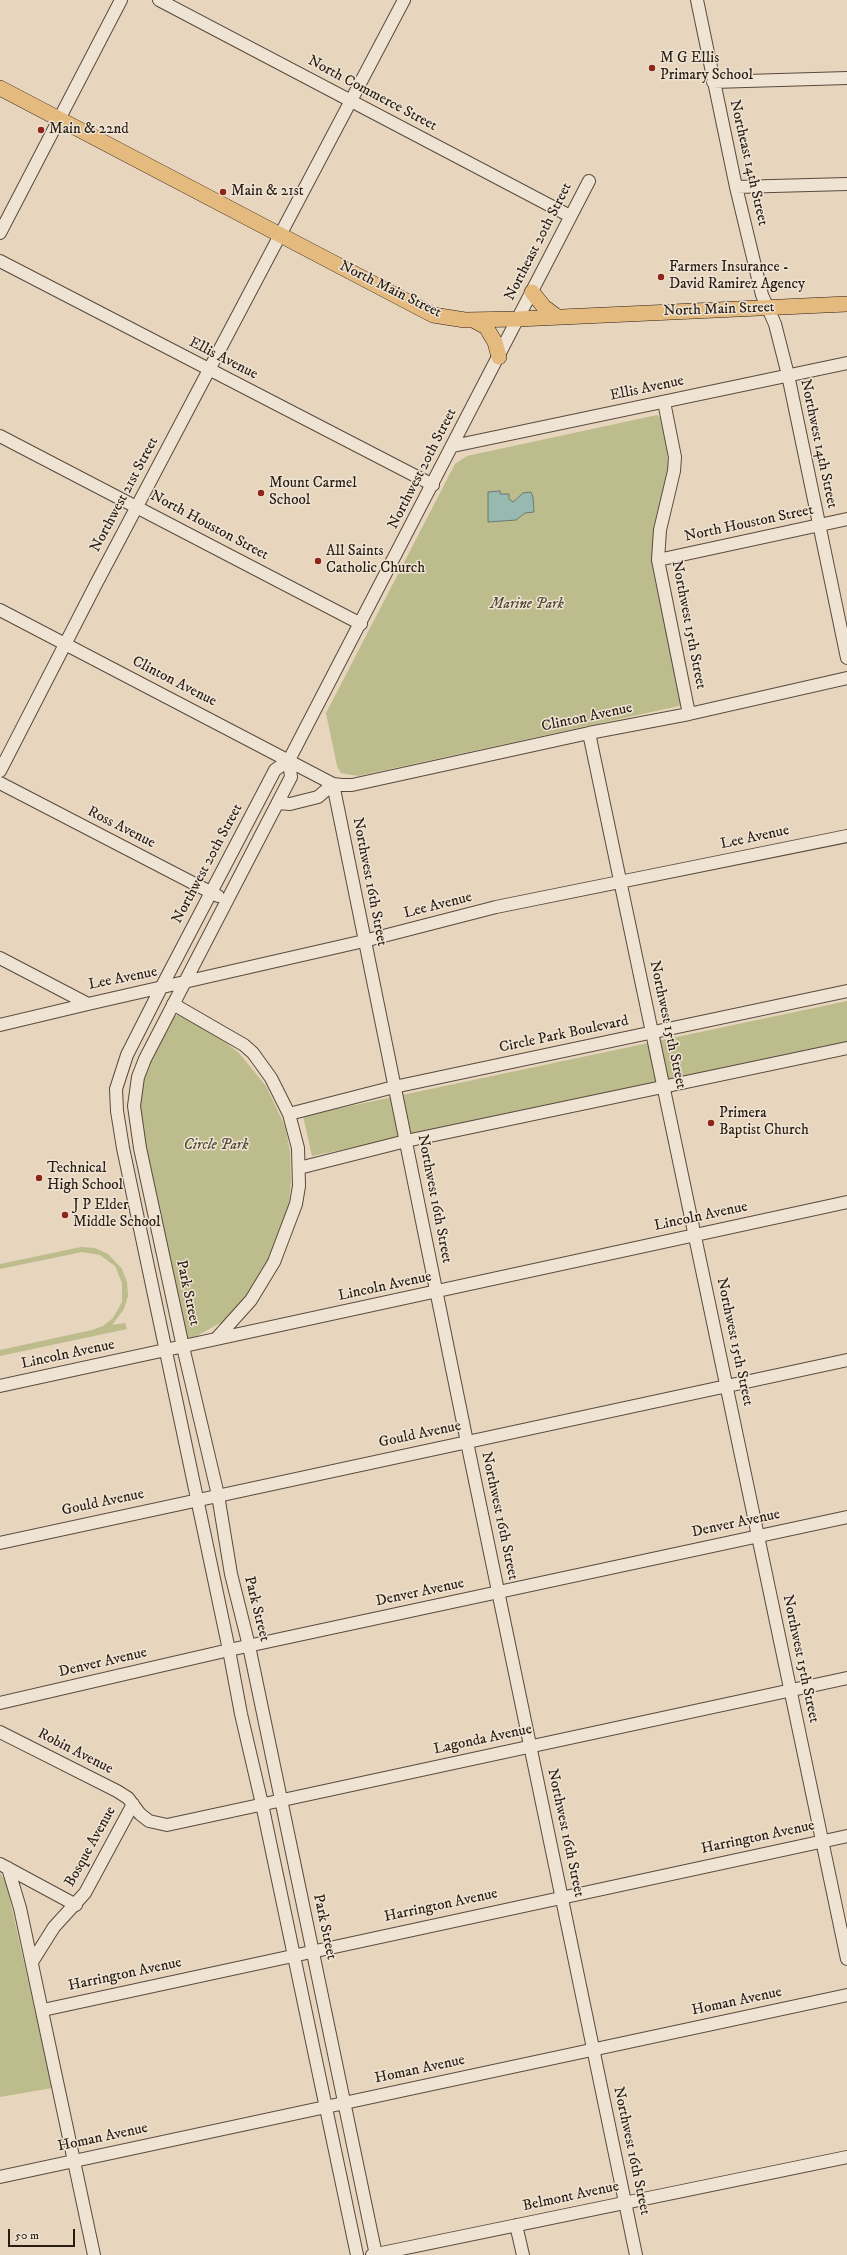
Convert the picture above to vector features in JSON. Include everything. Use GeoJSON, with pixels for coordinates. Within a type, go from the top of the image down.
{"type":"FeatureCollection","features":[{"type":"Feature","properties":{"kind":"main road","name":"North Main Street"},"geometry":{"type":"LineString","coordinates":[[0,88],[280,236],[434,315],[473,320],[518,319],[556,316],[847,304]]}},
{"type":"Feature","properties":{"kind":"main road"},"geometry":{"type":"LineString","coordinates":[[532,292],[544,307],[556,316]]}},
{"type":"Feature","properties":{"kind":"main road"},"geometry":{"type":"LineString","coordinates":[[473,320],[486,326],[495,342],[499,357]]}},
{"type":"Feature","properties":{"kind":"street"},"geometry":{"type":"LineString","coordinates":[[0,233],[121,0]]}},
{"type":"Feature","properties":{"kind":"street","name":"North Commerce Street"},"geometry":{"type":"LineString","coordinates":[[159,0],[570,216]]}},
{"type":"Feature","properties":{"kind":"street","name":"Northwest 21st Street"},"geometry":{"type":"LineString","coordinates":[[0,771],[404,0]]}},
{"type":"Feature","properties":{"kind":"street","name":"Northeast 14th Street"},"geometry":{"type":"LineString","coordinates":[[697,0],[736,187],[762,295],[768,308]]}},
{"type":"Feature","properties":{"kind":"street"},"geometry":{"type":"LineString","coordinates":[[713,82],[847,78]]}},
{"type":"Feature","properties":{"kind":"street","name":"Northeast 20th Street"},"geometry":{"type":"LineString","coordinates":[[518,319],[589,180]]}},
{"type":"Feature","properties":{"kind":"street"},"geometry":{"type":"LineString","coordinates":[[736,187],[847,184]]}},
{"type":"Feature","properties":{"kind":"street","name":"Ellis Avenue"},"geometry":{"type":"LineString","coordinates":[[0,261],[433,485]]}},
{"type":"Feature","properties":{"kind":"street","name":"Northwest 14th Street"},"geometry":{"type":"LineString","coordinates":[[768,308],[775,324],[788,375],[847,658]]}},
{"type":"Feature","properties":{"kind":"street","name":"Northwest 20th Street"},"geometry":{"type":"LineString","coordinates":[[161,988],[275,770],[289,760],[361,624],[518,319]]}},
{"type":"Feature","properties":{"kind":"street","name":"Ellis Avenue"},"geometry":{"type":"LineString","coordinates":[[453,446],[847,363]]}},
{"type":"Feature","properties":{"kind":"street","name":"Northwest 15th Street"},"geometry":{"type":"LineString","coordinates":[[664,402],[675,457],[674,471],[660,530],[658,560],[688,714]]}},
{"type":"Feature","properties":{"kind":"street","name":"North Houston Street"},"geometry":{"type":"LineString","coordinates":[[0,436],[361,624]]}},
{"type":"Feature","properties":{"kind":"street","name":"North Houston Street"},"geometry":{"type":"LineString","coordinates":[[658,560],[847,519]]}},
{"type":"Feature","properties":{"kind":"street","name":"Clinton Avenue"},"geometry":{"type":"LineString","coordinates":[[0,610],[333,784],[352,785],[589,733],[688,714],[847,678]]}},
{"type":"Feature","properties":{"kind":"street","name":"Northwest 15th Street"},"geometry":{"type":"LineString","coordinates":[[589,733],[847,1959]]}},
{"type":"Feature","properties":{"kind":"street","name":"Northwest 20th Street"},"geometry":{"type":"LineString","coordinates":[[186,980],[291,777],[289,760]]}},
{"type":"Feature","properties":{"kind":"street","name":"Ross Avenue"},"geometry":{"type":"LineString","coordinates":[[0,783],[227,901]]}},
{"type":"Feature","properties":{"kind":"street"},"geometry":{"type":"LineString","coordinates":[[278,803],[290,804],[318,798],[333,784]]}},
{"type":"Feature","properties":{"kind":"street","name":"Northwest 16th Street"},"geometry":{"type":"LineString","coordinates":[[333,784],[466,1442],[499,1592],[636,2255]]}},
{"type":"Feature","properties":{"kind":"street","name":"Lee Avenue"},"geometry":{"type":"LineString","coordinates":[[0,958],[88,1004],[161,988],[186,980],[364,940],[496,907],[847,836]]}},
{"type":"Feature","properties":{"kind":"street","name":"Park Street"},"geometry":{"type":"LineString","coordinates":[[186,980],[145,1059],[138,1077],[134,1106],[140,1148],[183,1347],[218,1495],[231,1574],[250,1646],[374,2255]]}},
{"type":"Feature","properties":{"kind":"street"},"geometry":{"type":"LineString","coordinates":[[161,988],[127,1054],[120,1075],[116,1101],[123,1148],[229,1650],[241,1714],[262,1804],[357,2255]]}},
{"type":"Feature","properties":{"kind":"street","name":"Circle Park Boulevard"},"geometry":{"type":"LineString","coordinates":[[289,1114],[394,1087],[847,991]]}},
{"type":"Feature","properties":{"kind":"street"},"geometry":{"type":"LineString","coordinates":[[0,1025],[88,1004]]}},
{"type":"Feature","properties":{"kind":"street"},"geometry":{"type":"LineString","coordinates":[[173,1004],[244,1045],[253,1053],[271,1078],[289,1114],[298,1148],[299,1168],[296,1204],[274,1262],[251,1300],[216,1339]]}},
{"type":"Feature","properties":{"kind":"street"},"geometry":{"type":"LineString","coordinates":[[299,1168],[406,1141],[664,1088],[847,1048]]}},
{"type":"Feature","properties":{"kind":"street","name":"Lincoln Avenue"},"geometry":{"type":"LineString","coordinates":[[0,1386],[436,1292],[694,1234],[847,1202]]}},
{"type":"Feature","properties":{"kind":"street","name":"Gould Avenue"},"geometry":{"type":"LineString","coordinates":[[0,1543],[197,1499],[847,1360]]}},
{"type":"Feature","properties":{"kind":"street","name":"Denver Avenue"},"geometry":{"type":"LineString","coordinates":[[0,1703],[229,1650],[847,1517]]}},
{"type":"Feature","properties":{"kind":"street","name":"Lagonda Avenue"},"geometry":{"type":"LineString","coordinates":[[133,1804],[140,1814],[148,1821],[167,1825],[847,1678]]}},
{"type":"Feature","properties":{"kind":"street","name":"Robin Avenue"},"geometry":{"type":"LineString","coordinates":[[0,1732],[117,1792],[133,1804]]}},
{"type":"Feature","properties":{"kind":"street","name":"Bosque Avenue"},"geometry":{"type":"LineString","coordinates":[[32,1962],[54,1927],[76,1905],[85,1893],[133,1804]]}},
{"type":"Feature","properties":{"kind":"street","name":"Harrington Avenue"},"geometry":{"type":"LineString","coordinates":[[43,2010],[312,1950],[847,1836]]}},
{"type":"Feature","properties":{"kind":"street"},"geometry":{"type":"LineString","coordinates":[[4,1866],[76,1905]]}},
{"type":"Feature","properties":{"kind":"street"},"geometry":{"type":"LineString","coordinates":[[4,1866],[20,1908],[43,2010],[73,2161],[94,2255]]}},
{"type":"Feature","properties":{"kind":"street","name":"Homan Avenue"},"geometry":{"type":"LineString","coordinates":[[0,2177],[847,1995]]}},
{"type":"Feature","properties":{"kind":"street","name":"Belmont Avenue"},"geometry":{"type":"LineString","coordinates":[[374,2255],[847,2157]]}},
{"type":"Feature","properties":{"kind":"street"},"geometry":{"type":"LineString","coordinates":[[516,2225],[523,2255]]}},
{"type":"Feature","properties":{"kind":"green space","name":"Marine Park"},"geometry":{"type":"Polygon","coordinates":[[[657,415],[661,418],[667,448],[668,472],[654,528],[652,555],[653,571],[681,702],[679,706],[358,776],[341,773],[337,766],[326,713],[455,464],[467,456],[657,415]]]}},
{"type":"Feature","properties":{"kind":"green space"},"geometry":{"type":"Polygon","coordinates":[[[847,1001],[847,1043],[312,1156],[303,1116],[847,1001]]]}},
{"type":"Feature","properties":{"kind":"green space","name":"Circle Park"},"geometry":{"type":"Polygon","coordinates":[[[179,1015],[220,1038],[239,1053],[266,1086],[285,1126],[290,1151],[291,1180],[289,1205],[276,1248],[251,1290],[224,1321],[191,1339],[185,1338],[139,1120],[141,1079],[173,1016],[179,1015]]]}},
{"type":"Feature","properties":{"kind":"green space"},"geometry":{"type":"Polygon","coordinates":[[[81,1247],[95,1248],[108,1254],[122,1269],[127,1282],[128,1296],[124,1309],[112,1325],[125,1323],[127,1329],[0,1356],[0,1350],[92,1330],[103,1326],[113,1318],[122,1302],[122,1283],[115,1266],[100,1255],[82,1252],[0,1269],[0,1264],[81,1247]]]}},
{"type":"Feature","properties":{"kind":"green space"},"geometry":{"type":"Polygon","coordinates":[[[0,1873],[6,1882],[52,2088],[0,2097],[0,1873]]]}},
{"type":"Feature","properties":{"kind":"water"},"geometry":{"type":"Polygon","coordinates":[[[500,491],[500,494],[509,494],[509,499],[513,502],[523,493],[531,492],[533,497],[534,512],[525,513],[516,520],[488,522],[488,492],[500,491]]]}},
{"type":"Feature","properties":{"kind":"place","name":"M G Ellis Primary School"},"geometry":{"type":"Point","coordinates":[652,68]}},
{"type":"Feature","properties":{"kind":"place","name":"Main & 22nd"},"geometry":{"type":"Point","coordinates":[41,130]}},
{"type":"Feature","properties":{"kind":"place","name":"Main & 21st"},"geometry":{"type":"Point","coordinates":[223,192]}},
{"type":"Feature","properties":{"kind":"place","name":"Farmers Insurance - David Ramirez Agency"},"geometry":{"type":"Point","coordinates":[661,277]}},
{"type":"Feature","properties":{"kind":"place","name":"Mount Carmel School"},"geometry":{"type":"Point","coordinates":[261,493]}},
{"type":"Feature","properties":{"kind":"place","name":"All Saints Catholic Church"},"geometry":{"type":"Point","coordinates":[318,561]}},
{"type":"Feature","properties":{"kind":"place","name":"Primera Baptist Church"},"geometry":{"type":"Point","coordinates":[711,1123]}},
{"type":"Feature","properties":{"kind":"place","name":"Technical High School"},"geometry":{"type":"Point","coordinates":[39,1178]}},
{"type":"Feature","properties":{"kind":"place","name":"J P Elder Middle School"},"geometry":{"type":"Point","coordinates":[65,1215]}}]}
